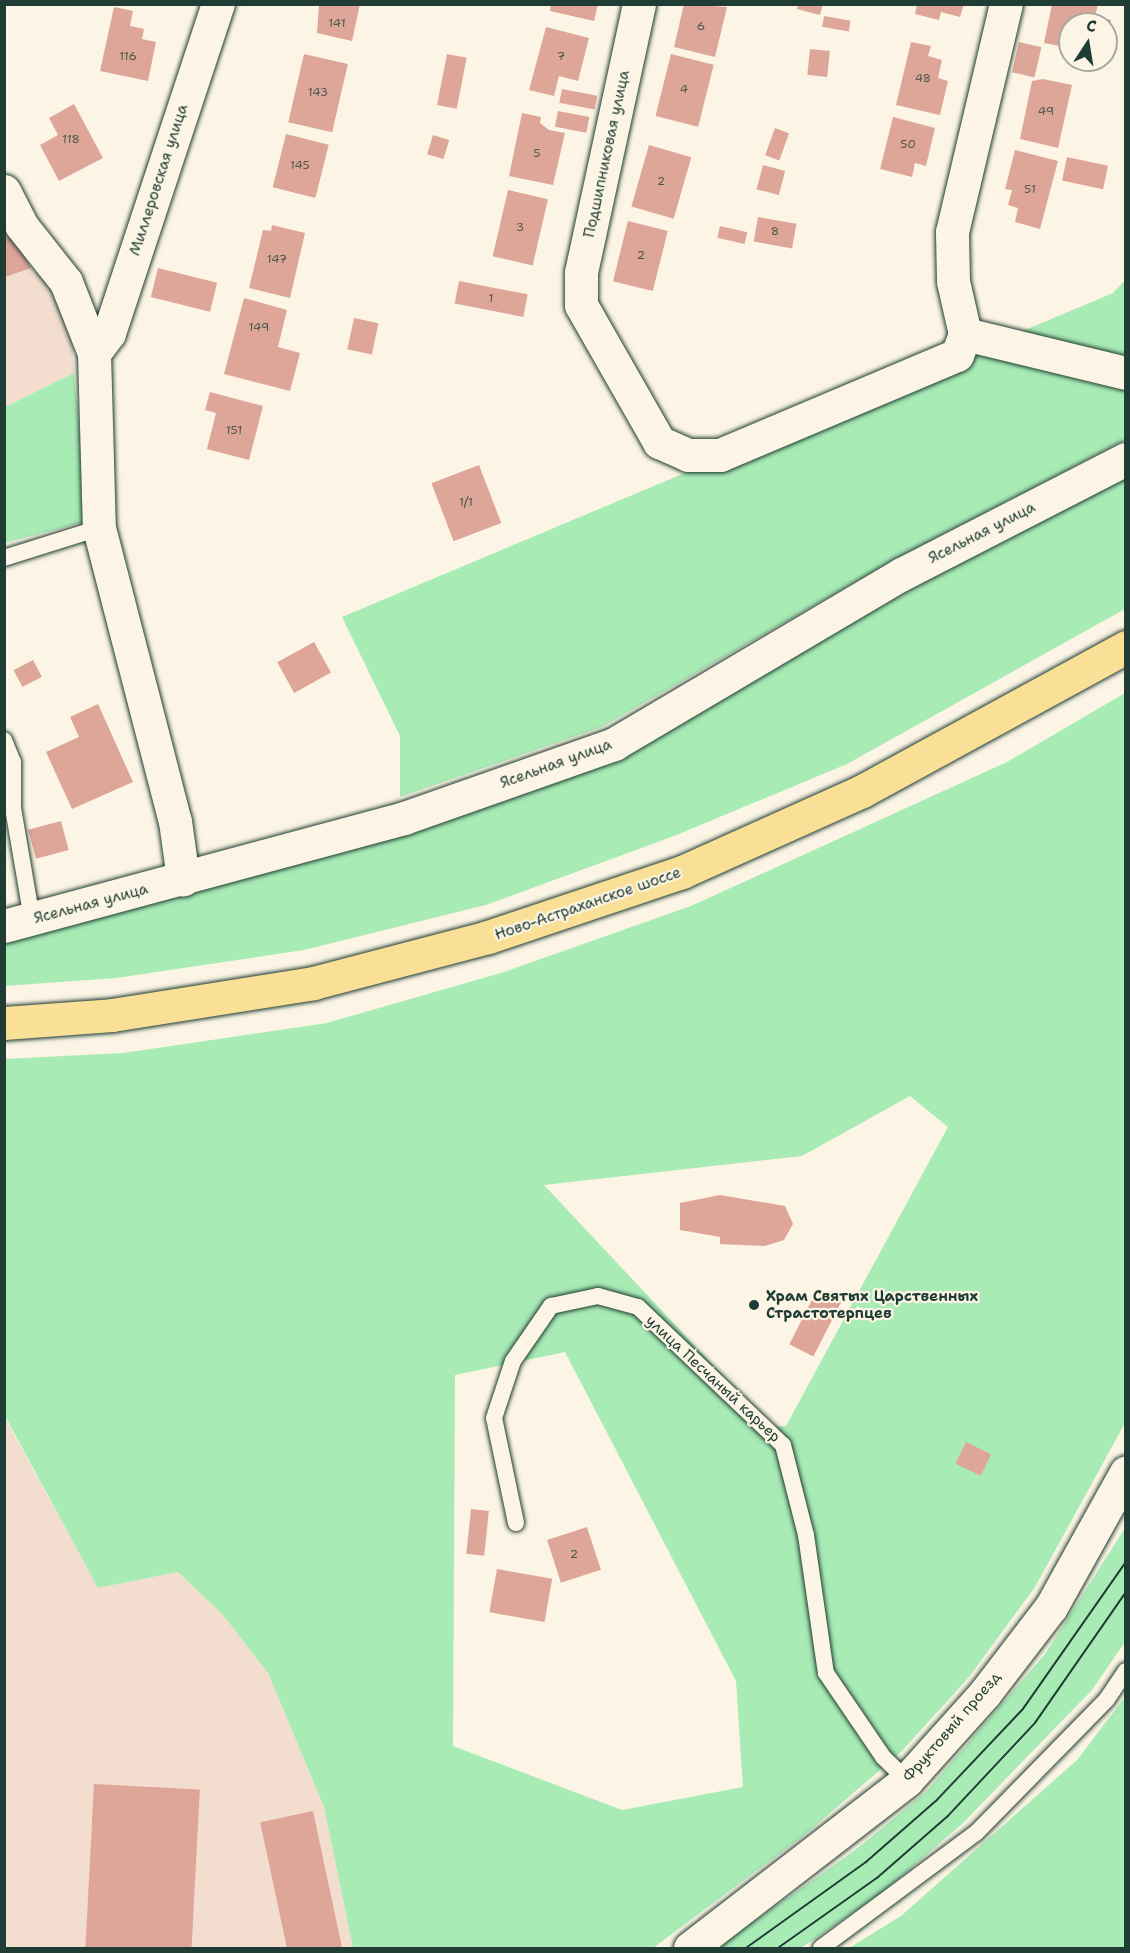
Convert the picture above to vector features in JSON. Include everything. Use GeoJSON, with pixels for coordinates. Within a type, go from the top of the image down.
{"type":"FeatureCollection","features":[{"type":"Feature","properties":{"kind":"main road","name":"Ново-Астраханское шоссе"},"geometry":{"type":"LineString","coordinates":[[4,1023],[112,1015],[314,983],[499,934],[682,872],[862,791],[1125,647]]}},
{"type":"Feature","properties":{"kind":"street","name":"Миллеровская улица"},"geometry":{"type":"LineString","coordinates":[[94,353],[109,333],[218,4]]}},
{"type":"Feature","properties":{"kind":"street","name":"Подшипниковая улица"},"geometry":{"type":"LineString","coordinates":[[639,4],[581,272],[581,305],[659,442],[688,455],[720,455],[957,355],[965,334]]}},
{"type":"Feature","properties":{"kind":"street"},"geometry":{"type":"LineString","coordinates":[[1006,4],[952,232],[953,281],[965,334],[1125,373]]}},
{"type":"Feature","properties":{"kind":"street"},"geometry":{"type":"LineString","coordinates":[[4,191],[21,225],[66,282],[94,353],[99,528],[175,820],[183,879]]}},
{"type":"Feature","properties":{"kind":"street","name":"Ясельная улица"},"geometry":{"type":"LineString","coordinates":[[18,923],[404,818],[614,744],[902,574],[1125,459]]}},
{"type":"Feature","properties":{"kind":"street","name":"Фруктовый проезд"},"geometry":{"type":"LineString","coordinates":[[690,1948],[907,1780],[985,1693],[1051,1607],[1125,1472]]}},
{"type":"Feature","properties":{"kind":"lane"},"geometry":{"type":"LineString","coordinates":[[4,558],[99,528]]}},
{"type":"Feature","properties":{"kind":"lane"},"geometry":{"type":"LineString","coordinates":[[4,740],[17,788],[13,808],[18,923]]}},
{"type":"Feature","properties":{"kind":"lane","name":"улица Песчаный карьер"},"geometry":{"type":"LineString","coordinates":[[516,1523],[494,1419],[513,1361],[551,1306],[598,1296],[638,1307],[783,1445],[806,1534],[826,1673],[883,1758],[907,1780]]}},
{"type":"Feature","properties":{"kind":"lane"},"geometry":{"type":"LineString","coordinates":[[821,1948],[976,1833],[1107,1699],[1125,1671]]}},
{"type":"Feature","properties":{"kind":"shaded area"},"geometry":{"type":"Polygon","coordinates":[[[4,219],[31,268],[59,293],[71,325],[74,373],[5,407],[4,219]]]}},
{"type":"Feature","properties":{"kind":"shaded area"},"geometry":{"type":"Polygon","coordinates":[[[4,1416],[98,1588],[178,1572],[222,1614],[268,1673],[324,1807],[353,1948],[5,1948],[4,1416]]]}},
{"type":"Feature","properties":{"kind":"green space"},"geometry":{"type":"Polygon","coordinates":[[[1125,280],[1125,440],[895,559],[602,727],[400,797],[400,736],[342,617],[1113,293],[1125,280]]]}},
{"type":"Feature","properties":{"kind":"green space"},"geometry":{"type":"Polygon","coordinates":[[[74,373],[88,521],[5,543],[5,407],[74,373]]]}},
{"type":"Feature","properties":{"kind":"green space"},"geometry":{"type":"Polygon","coordinates":[[[1125,477],[1125,609],[847,764],[674,836],[486,905],[304,950],[116,978],[5,986],[5,937],[618,756],[912,589],[1125,477]]]}},
{"type":"Feature","properties":{"kind":"green space"},"geometry":{"type":"Polygon","coordinates":[[[1125,693],[1125,1423],[1035,1587],[969,1677],[901,1752],[802,1837],[653,1948],[353,1948],[324,1807],[268,1673],[222,1614],[178,1572],[98,1588],[5,1416],[4,1059],[123,1053],[327,1023],[504,972],[691,906],[1007,762],[1125,693]],[[910,1096],[802,1156],[544,1185],[771,1427],[786,1426],[948,1127],[910,1096]],[[565,1352],[455,1375],[453,1746],[622,1810],[743,1787],[736,1681],[565,1352]]]}},
{"type":"Feature","properties":{"kind":"green space"},"geometry":{"type":"Polygon","coordinates":[[[1125,1528],[1125,1642],[1092,1690],[963,1823],[882,1893],[801,1948],[716,1948],[854,1851],[926,1792],[1045,1654],[1125,1528]]]}},
{"type":"Feature","properties":{"kind":"green space"},"geometry":{"type":"Polygon","coordinates":[[[1125,1697],[1125,1948],[849,1948],[901,1916],[1077,1760],[1125,1697]]]}},
{"type":"Feature","properties":{"kind":"building"},"geometry":{"type":"Polygon","coordinates":[[[319,4],[360,4],[352,41],[317,33],[319,4]]]}},
{"type":"Feature","properties":{"kind":"building"},"geometry":{"type":"Polygon","coordinates":[[[551,4],[598,4],[594,21],[550,11],[551,4]]]}},
{"type":"Feature","properties":{"kind":"building"},"geometry":{"type":"Polygon","coordinates":[[[684,4],[727,7],[715,57],[674,47],[684,4]]]}},
{"type":"Feature","properties":{"kind":"building"},"geometry":{"type":"Polygon","coordinates":[[[798,4],[823,4],[820,15],[797,9],[798,4]]]}},
{"type":"Feature","properties":{"kind":"building"},"geometry":{"type":"Polygon","coordinates":[[[917,4],[964,4],[960,17],[941,12],[939,20],[915,14],[917,4]]]}},
{"type":"Feature","properties":{"kind":"building"},"geometry":{"type":"Polygon","coordinates":[[[1052,4],[1098,4],[1096,12],[1058,12],[1058,46],[1044,43],[1052,4]]]}},
{"type":"Feature","properties":{"kind":"building"},"geometry":{"type":"Polygon","coordinates":[[[114,7],[133,11],[130,26],[144,29],[142,39],[156,42],[148,81],[100,71],[114,7]]]}},
{"type":"Feature","properties":{"kind":"building"},"geometry":{"type":"Polygon","coordinates":[[[824,16],[851,21],[849,32],[822,27],[824,16]]]}},
{"type":"Feature","properties":{"kind":"building"},"geometry":{"type":"Polygon","coordinates":[[[546,27],[589,38],[578,81],[559,76],[554,96],[529,90],[546,27]]]}},
{"type":"Feature","properties":{"kind":"building"},"geometry":{"type":"Polygon","coordinates":[[[911,42],[931,46],[928,56],[942,60],[938,78],[948,81],[940,115],[896,105],[911,42]]]}},
{"type":"Feature","properties":{"kind":"building"},"geometry":{"type":"Polygon","coordinates":[[[1019,42],[1041,47],[1034,77],[1012,72],[1019,42]]]}},
{"type":"Feature","properties":{"kind":"building"},"geometry":{"type":"Polygon","coordinates":[[[810,49],[830,51],[827,77],[807,75],[810,49]]]}},
{"type":"Feature","properties":{"kind":"building"},"geometry":{"type":"Polygon","coordinates":[[[304,54],[348,64],[332,132],[288,122],[304,54]]]}},
{"type":"Feature","properties":{"kind":"building"},"geometry":{"type":"Polygon","coordinates":[[[447,54],[467,58],[457,109],[437,105],[447,54]]]}},
{"type":"Feature","properties":{"kind":"building"},"geometry":{"type":"Polygon","coordinates":[[[671,54],[714,65],[698,127],[656,116],[671,54]]]}},
{"type":"Feature","properties":{"kind":"building"},"geometry":{"type":"Polygon","coordinates":[[[1043,79],[1072,85],[1058,148],[1020,139],[1032,81],[1043,79]]]}},
{"type":"Feature","properties":{"kind":"building"},"geometry":{"type":"Polygon","coordinates":[[[562,89],[597,96],[595,110],[559,103],[562,89]]]}},
{"type":"Feature","properties":{"kind":"building"},"geometry":{"type":"Polygon","coordinates":[[[74,104],[103,158],[59,181],[40,145],[58,135],[49,118],[74,104]]]}},
{"type":"Feature","properties":{"kind":"building"},"geometry":{"type":"Polygon","coordinates":[[[558,111],[589,117],[586,133],[555,127],[558,111]]]}},
{"type":"Feature","properties":{"kind":"building"},"geometry":{"type":"Polygon","coordinates":[[[522,113],[541,117],[540,123],[549,130],[565,133],[553,185],[509,176],[522,113]]]}},
{"type":"Feature","properties":{"kind":"building"},"geometry":{"type":"Polygon","coordinates":[[[893,117],[935,128],[926,166],[915,163],[912,177],[880,169],[893,117]]]}},
{"type":"Feature","properties":{"kind":"building"},"geometry":{"type":"Polygon","coordinates":[[[775,128],[789,133],[779,160],[765,155],[775,128]]]}},
{"type":"Feature","properties":{"kind":"building"},"geometry":{"type":"Polygon","coordinates":[[[286,134],[329,145],[315,198],[273,187],[286,134]]]}},
{"type":"Feature","properties":{"kind":"building"},"geometry":{"type":"Polygon","coordinates":[[[433,135],[449,140],[443,159],[427,154],[433,135]]]}},
{"type":"Feature","properties":{"kind":"building"},"geometry":{"type":"Polygon","coordinates":[[[649,145],[691,157],[674,219],[631,207],[649,145]]]}},
{"type":"Feature","properties":{"kind":"building"},"geometry":{"type":"Polygon","coordinates":[[[1015,150],[1058,161],[1040,229],[1015,222],[1018,208],[1008,205],[1012,190],[1005,189],[1015,150]]]}},
{"type":"Feature","properties":{"kind":"building"},"geometry":{"type":"Polygon","coordinates":[[[1067,157],[1108,166],[1103,189],[1062,180],[1067,157]]]}},
{"type":"Feature","properties":{"kind":"building"},"geometry":{"type":"Polygon","coordinates":[[[763,165],[785,171],[779,195],[757,189],[763,165]]]}},
{"type":"Feature","properties":{"kind":"building"},"geometry":{"type":"Polygon","coordinates":[[[508,190],[548,199],[533,265],[493,256],[508,190]]]}},
{"type":"Feature","properties":{"kind":"building"},"geometry":{"type":"Polygon","coordinates":[[[758,217],[796,224],[792,248],[754,242],[758,217]]]}},
{"type":"Feature","properties":{"kind":"building"},"geometry":{"type":"Polygon","coordinates":[[[628,221],[668,231],[653,291],[613,281],[628,221]]]}},
{"type":"Feature","properties":{"kind":"building"},"geometry":{"type":"Polygon","coordinates":[[[272,225],[305,233],[290,298],[249,288],[263,230],[271,231],[272,225]]]}},
{"type":"Feature","properties":{"kind":"building"},"geometry":{"type":"Polygon","coordinates":[[[720,226],[747,232],[745,244],[717,238],[720,226]]]}},
{"type":"Feature","properties":{"kind":"building"},"geometry":{"type":"Polygon","coordinates":[[[5,236],[13,238],[31,268],[5,277],[5,236]]]}},
{"type":"Feature","properties":{"kind":"building"},"geometry":{"type":"Polygon","coordinates":[[[158,268],[217,283],[210,312],[151,297],[158,268]]]}},
{"type":"Feature","properties":{"kind":"building"},"geometry":{"type":"Polygon","coordinates":[[[459,281],[528,294],[523,317],[455,304],[459,281]]]}},
{"type":"Feature","properties":{"kind":"building"},"geometry":{"type":"Polygon","coordinates":[[[244,298],[287,310],[278,347],[300,353],[290,391],[224,374],[244,298]]]}},
{"type":"Feature","properties":{"kind":"building"},"geometry":{"type":"Polygon","coordinates":[[[354,318],[378,323],[372,354],[347,349],[354,318]]]}},
{"type":"Feature","properties":{"kind":"building"},"geometry":{"type":"Polygon","coordinates":[[[210,392],[263,406],[249,460],[207,449],[216,413],[205,410],[210,392]]]}},
{"type":"Feature","properties":{"kind":"building"},"geometry":{"type":"Polygon","coordinates":[[[479,465],[501,523],[454,541],[431,483],[479,465]]]}},
{"type":"Feature","properties":{"kind":"building"},"geometry":{"type":"Polygon","coordinates":[[[314,642],[331,673],[294,693],[277,662],[314,642]]]}},
{"type":"Feature","properties":{"kind":"building"},"geometry":{"type":"Polygon","coordinates":[[[33,660],[42,677],[22,687],[14,670],[33,660]]]}},
{"type":"Feature","properties":{"kind":"building"},"geometry":{"type":"Polygon","coordinates":[[[98,704],[133,782],[72,809],[46,752],[79,737],[70,717],[98,704]]]}},
{"type":"Feature","properties":{"kind":"building"},"geometry":{"type":"Polygon","coordinates":[[[61,821],[69,850],[36,859],[28,830],[61,821]]]}},
{"type":"Feature","properties":{"kind":"building"},"geometry":{"type":"Polygon","coordinates":[[[720,1195],[785,1206],[793,1224],[784,1240],[765,1246],[720,1244],[720,1237],[680,1230],[680,1203],[720,1195]]]}},
{"type":"Feature","properties":{"kind":"building"},"geometry":{"type":"Polygon","coordinates":[[[817,1290],[841,1302],[813,1357],[789,1344],[817,1290]]]}},
{"type":"Feature","properties":{"kind":"building"},"geometry":{"type":"Polygon","coordinates":[[[966,1442],[991,1454],[981,1476],[955,1464],[966,1442]]]}},
{"type":"Feature","properties":{"kind":"building"},"geometry":{"type":"Polygon","coordinates":[[[471,1509],[489,1511],[484,1556],[466,1554],[471,1509]]]}},
{"type":"Feature","properties":{"kind":"building"},"geometry":{"type":"Polygon","coordinates":[[[587,1527],[601,1570],[561,1583],[547,1540],[587,1527]]]}},
{"type":"Feature","properties":{"kind":"building"},"geometry":{"type":"Polygon","coordinates":[[[497,1569],[552,1579],[545,1622],[489,1612],[497,1569]]]}},
{"type":"Feature","properties":{"kind":"building"},"geometry":{"type":"Polygon","coordinates":[[[94,1784],[200,1790],[192,1948],[85,1948],[94,1784]]]}},
{"type":"Feature","properties":{"kind":"building"},"geometry":{"type":"Polygon","coordinates":[[[313,1811],[342,1948],[287,1948],[260,1822],[313,1811]]]}},
{"type":"Feature","properties":{"kind":"tram line"},"geometry":{"type":"LineString","coordinates":[[746,1948],[866,1862],[937,1800],[1023,1709],[1126,1562]]}},
{"type":"Feature","properties":{"kind":"tram line"},"geometry":{"type":"LineString","coordinates":[[778,1948],[877,1878],[948,1816],[1035,1723],[1126,1592]]}},
{"type":"Feature","properties":{"kind":"place","name":"Храм Святых Царственных Страстотерпцев"},"geometry":{"type":"Point","coordinates":[754,1305]}}]}
